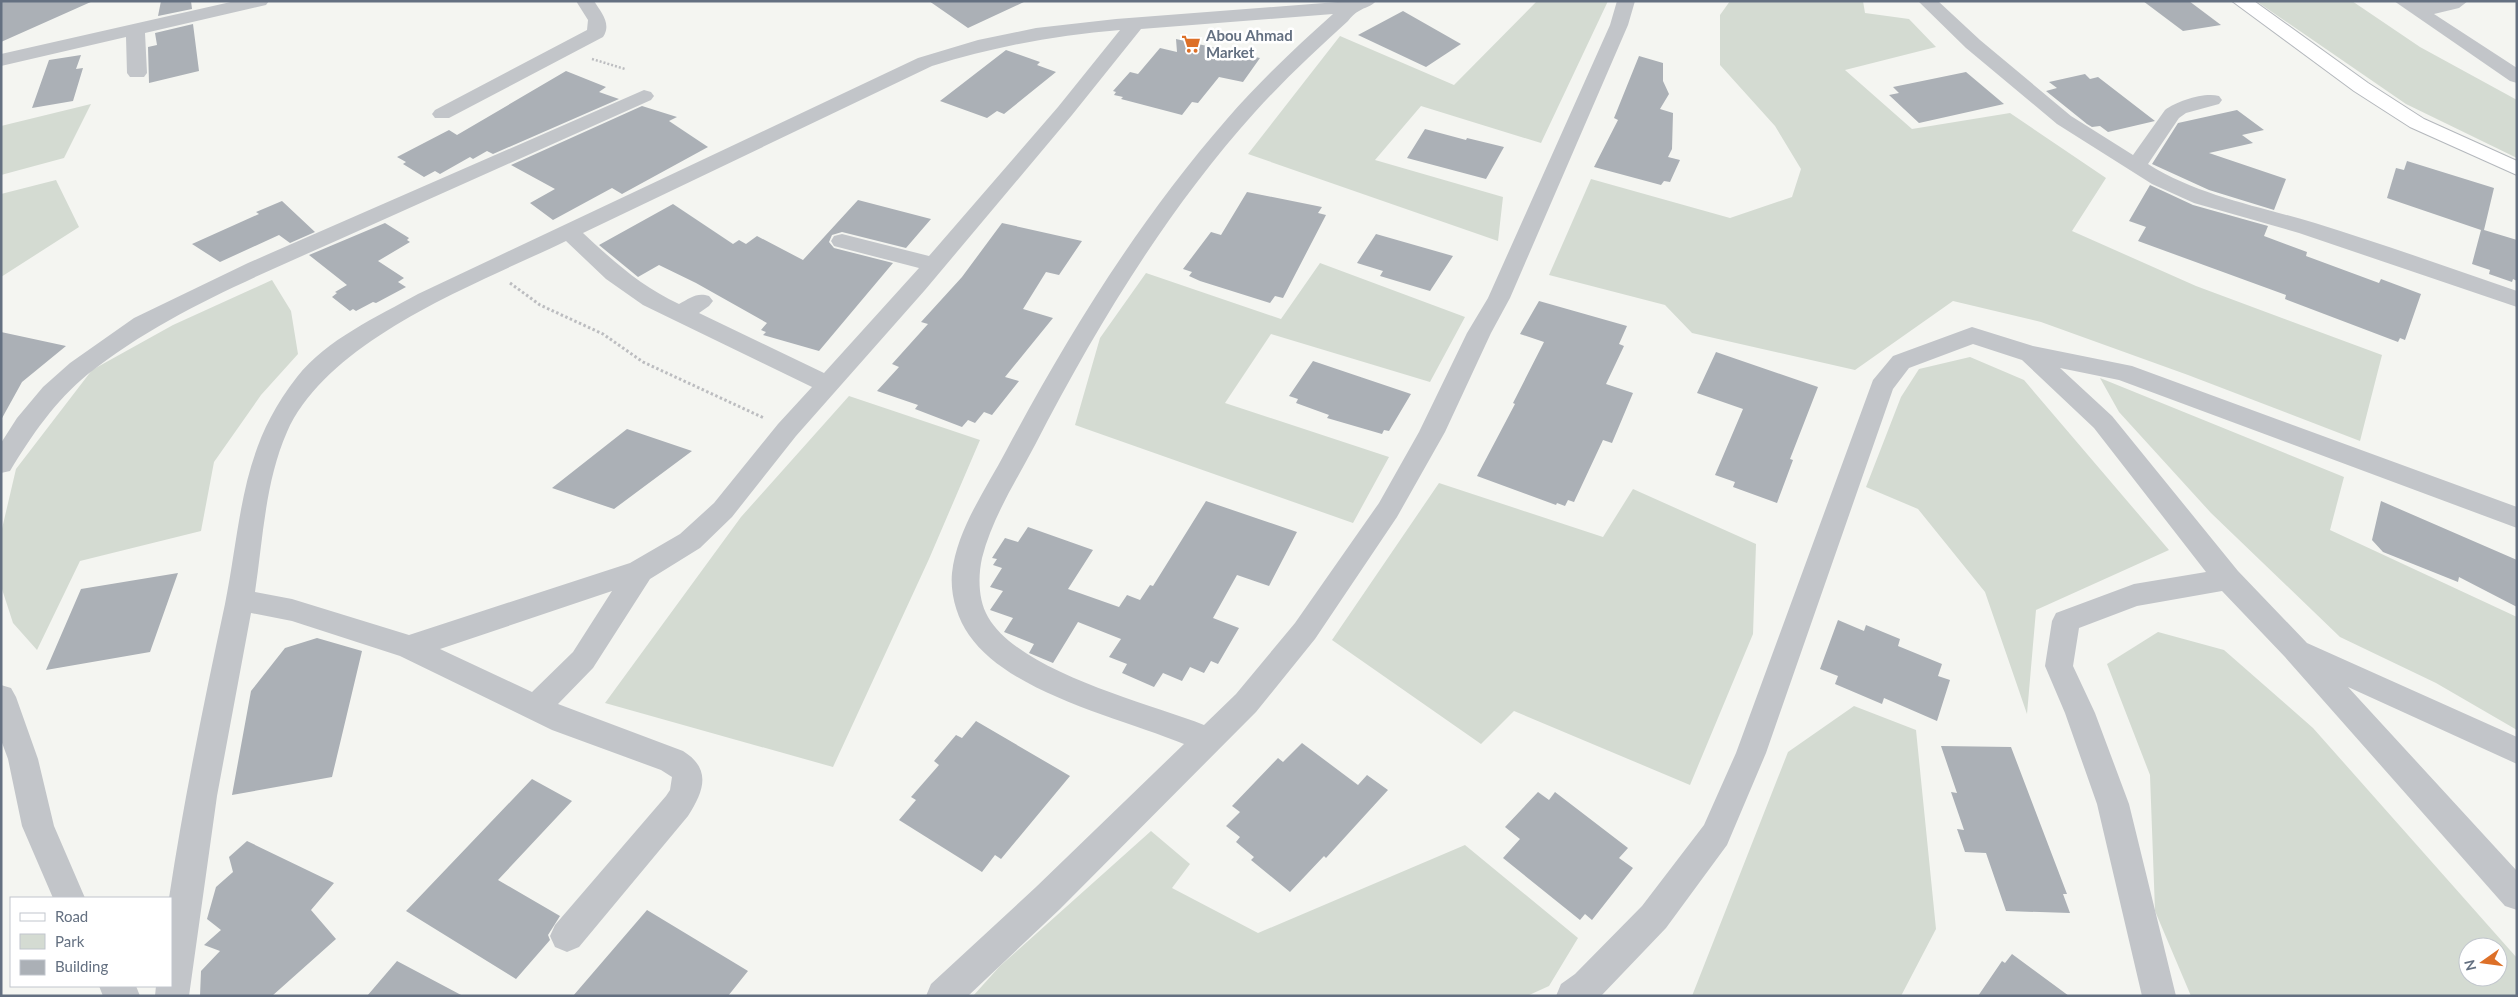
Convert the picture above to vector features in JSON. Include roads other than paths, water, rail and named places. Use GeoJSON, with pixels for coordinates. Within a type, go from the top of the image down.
{"type":"FeatureCollection","features":[{"type":"Feature","properties":{"kind":"street"},"geometry":{"type":"LineString","coordinates":[[1,60],[260,1]]}},
{"type":"Feature","properties":{"kind":"street"},"geometry":{"type":"LineString","coordinates":[[442,114],[596,33],[597,20],[585,1]]}},
{"type":"Feature","properties":{"kind":"street"},"geometry":{"type":"LineString","coordinates":[[942,996],[1048,898],[1246,703],[1305,631],[1388,510],[1432,432],[1524,245],[1619,25],[1626,1]]}},
{"type":"Feature","properties":{"kind":"street"},"geometry":{"type":"LineString","coordinates":[[1927,1],[1973,44],[2064,120],[2158,180],[2202,198],[2307,228],[2517,299]]}},
{"type":"Feature","properties":{"kind":"street"},"geometry":{"type":"LineString","coordinates":[[2241,1],[2416,123],[2517,169]]}},
{"type":"Feature","properties":{"kind":"street"},"geometry":{"type":"LineString","coordinates":[[2405,3],[2428,10],[2443,8],[2459,1]]}},
{"type":"Feature","properties":{"kind":"street"},"geometry":{"type":"LineString","coordinates":[[2405,3],[2517,77]]}},
{"type":"Feature","properties":{"kind":"street"},"geometry":{"type":"LineString","coordinates":[[1208,740],[1068,688],[1027,668],[993,643],[980,629],[970,610],[966,591],[966,572],[972,547],[990,502],[1080,336],[1183,185],[1221,138],[1316,39],[1359,4]]}},
{"type":"Feature","properties":{"kind":"street"},"geometry":{"type":"LineString","coordinates":[[172,996],[206,765],[240,600],[255,494],[265,453],[274,432],[307,381],[328,362],[381,325],[426,299],[925,62],[985,44],[1036,34],[1359,4]]}},
{"type":"Feature","properties":{"kind":"street"},"geometry":{"type":"LineString","coordinates":[[409,647],[640,570],[690,540],[713,520],[787,430],[934,265],[1065,111],[1134,24]]}},
{"type":"Feature","properties":{"kind":"street"},"geometry":{"type":"LineString","coordinates":[[135,28],[137,73]]}},
{"type":"Feature","properties":{"kind":"street"},"geometry":{"type":"LineString","coordinates":[[1,464],[26,424],[52,393],[79,369],[142,324],[256,268],[644,96]]}},
{"type":"Feature","properties":{"kind":"street"},"geometry":{"type":"LineString","coordinates":[[2136,166],[2172,114],[2179,109],[2212,100]]}},
{"type":"Feature","properties":{"kind":"street"},"geometry":{"type":"LineString","coordinates":[[569,232],[614,274],[651,300],[827,384]]}},
{"type":"Feature","properties":{"kind":"street"},"geometry":{"type":"LineString","coordinates":[[842,241],[934,265]]}},
{"type":"Feature","properties":{"kind":"street"},"geometry":{"type":"LineString","coordinates":[[679,315],[701,301]]}},
{"type":"Feature","properties":{"kind":"street"},"geometry":{"type":"LineString","coordinates":[[1572,996],[1587,986],[1654,917],[1716,835],[1751,753],[1882,386],[1901,362],[1972,335],[2030,354],[2124,372],[2517,518]]}},
{"type":"Feature","properties":{"kind":"street"},"geometry":{"type":"LineString","coordinates":[[2030,354],[2103,422],[2228,579],[2295,649],[2517,895]]}},
{"type":"Feature","properties":{"kind":"street"},"geometry":{"type":"LineString","coordinates":[[536,708],[583,660],[640,570]]}},
{"type":"Feature","properties":{"kind":"street"},"geometry":{"type":"LineString","coordinates":[[2159,996],[2113,804],[2080,713],[2059,666],[2066,621],[2134,595],[2228,579]]}},
{"type":"Feature","properties":{"kind":"street"},"geometry":{"type":"LineString","coordinates":[[240,600],[292,610],[409,647],[562,721],[672,760],[683,767],[688,775],[684,794],[677,806],[567,936]]}},
{"type":"Feature","properties":{"kind":"street"},"geometry":{"type":"LineString","coordinates":[[2295,649],[2517,751]]}},
{"type":"Feature","properties":{"kind":"street"},"geometry":{"type":"LineString","coordinates":[[1,697],[24,758],[38,826],[69,897]]}},
{"type":"Feature","properties":{"kind":"place","name":"Abou Ahmad Market"},"geometry":{"type":"Point","coordinates":[1191,44]}}]}
